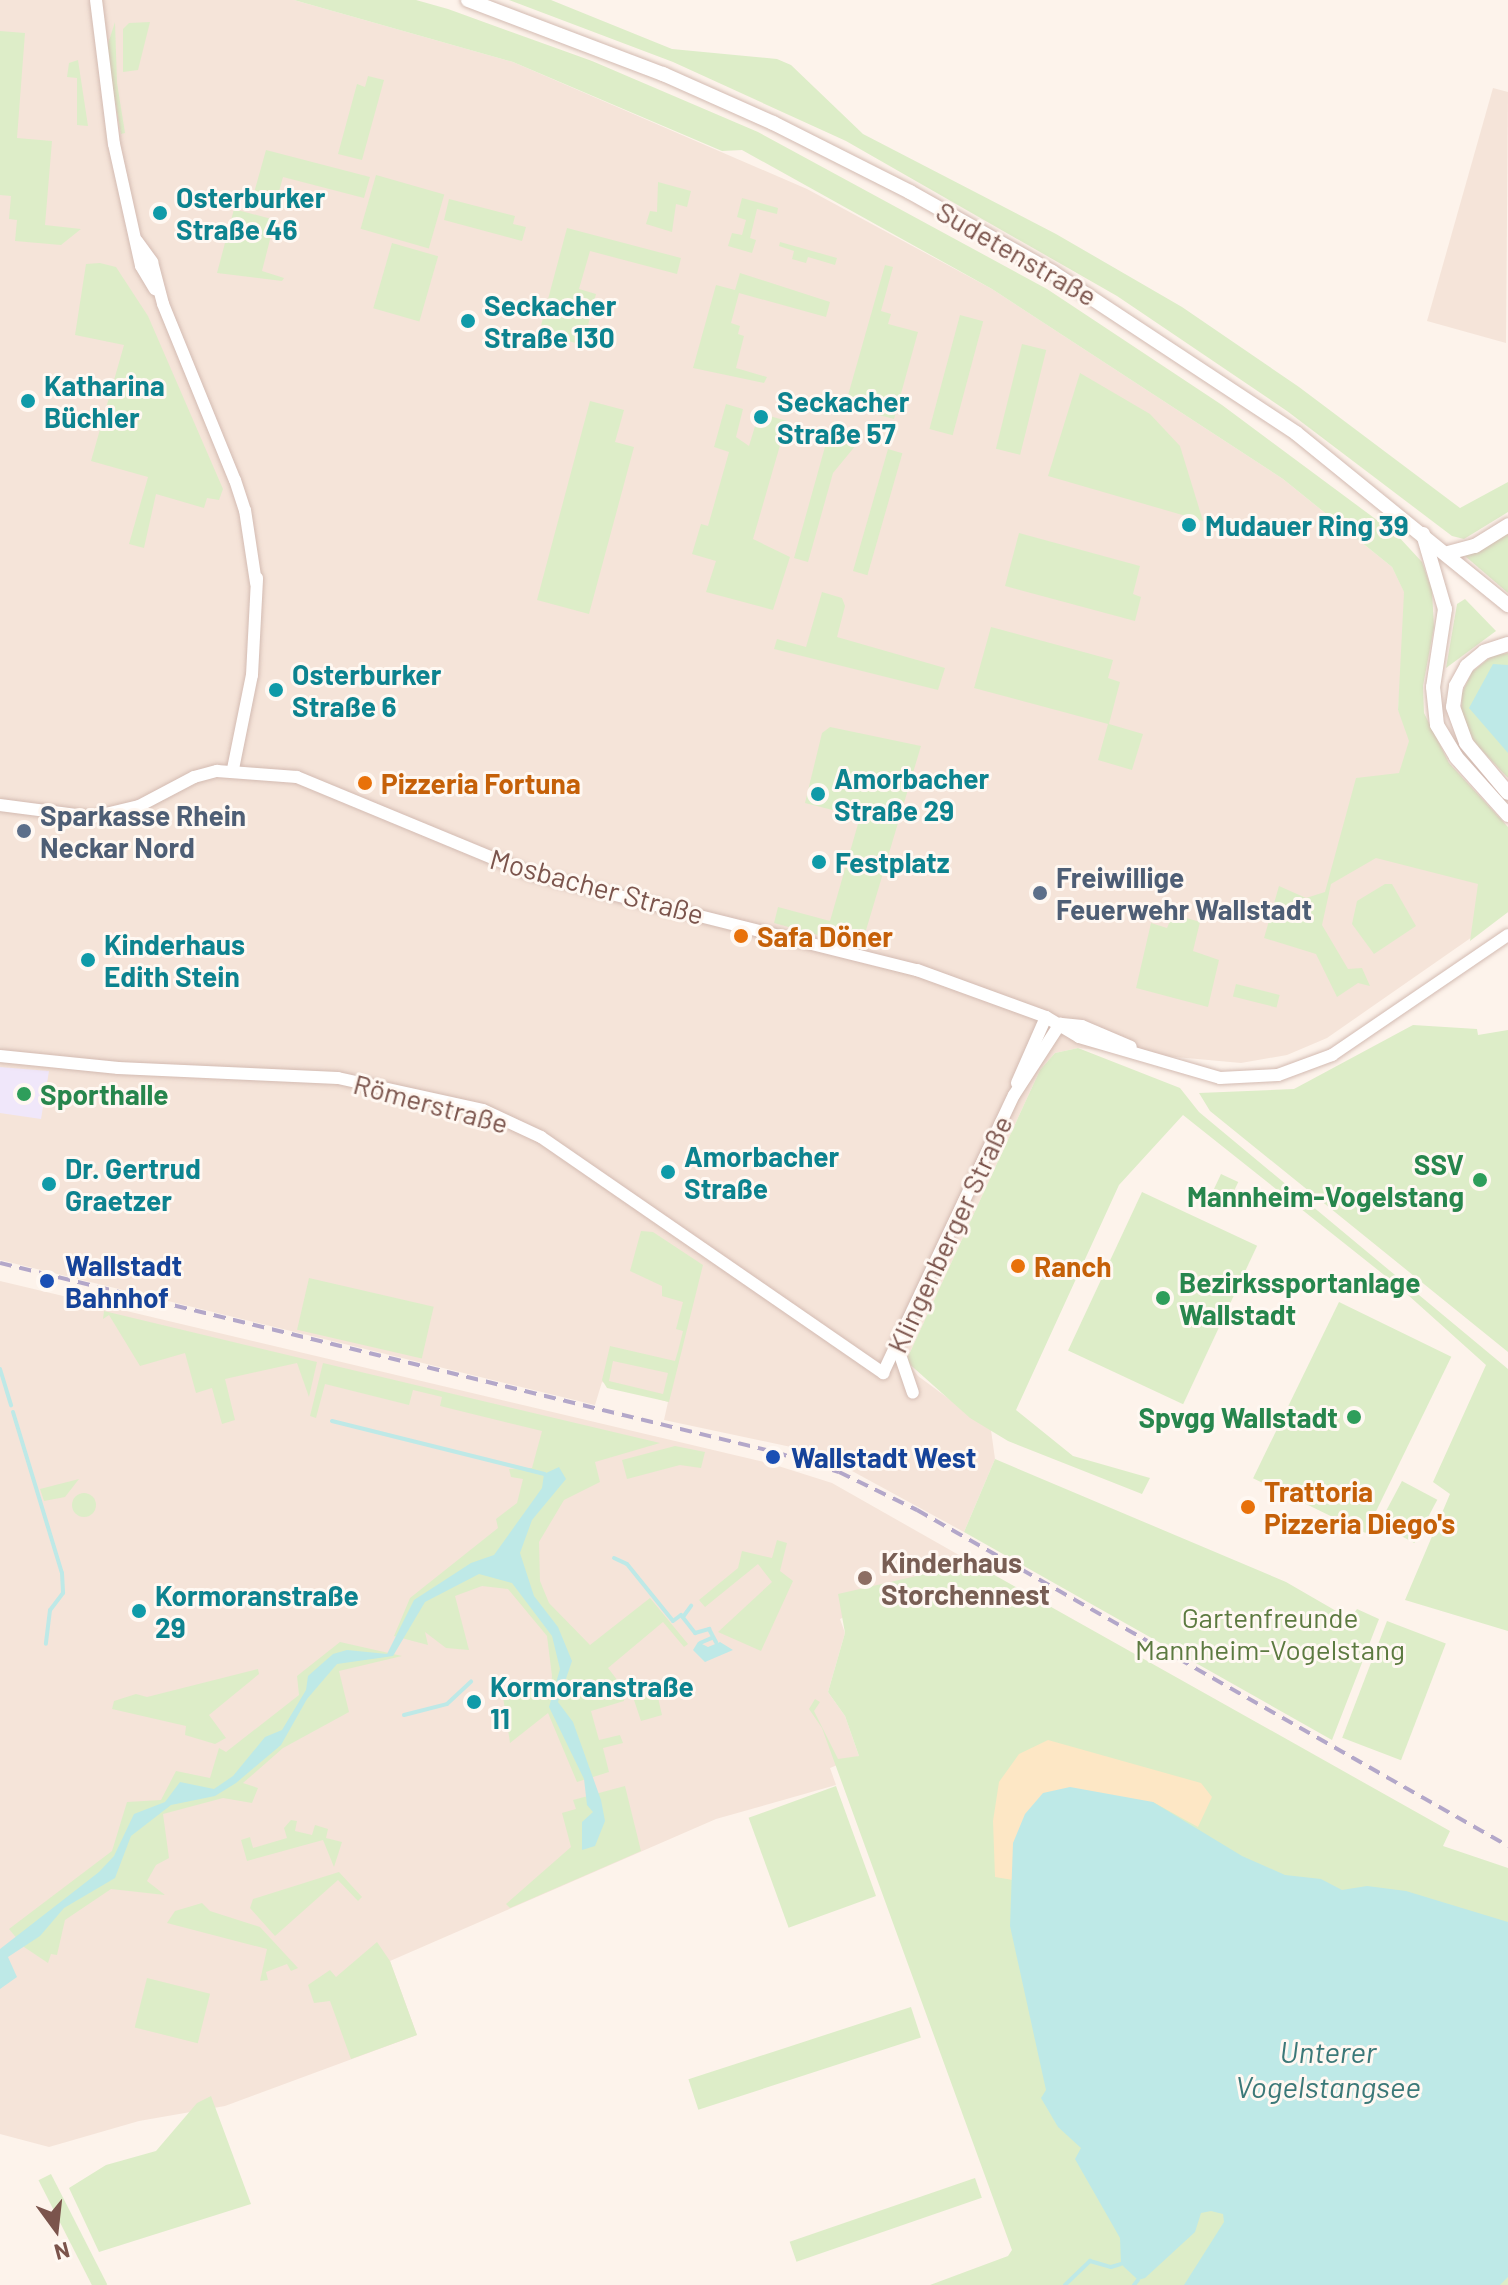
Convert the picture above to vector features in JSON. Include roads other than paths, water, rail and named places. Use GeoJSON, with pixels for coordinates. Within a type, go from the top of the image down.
{"type":"FeatureCollection","features":[{"type":"Feature","properties":{"kind":"main road","name":"Sudetenstraße"},"geometry":{"type":"LineString","coordinates":[[468,0],[663,74],[910,192],[1052,272],[1206,370],[1421,530],[1508,605]]}},
{"type":"Feature","properties":{"kind":"main road"},"geometry":{"type":"LineString","coordinates":[[1448,553],[1475,546],[1508,525]]}},
{"type":"Feature","properties":{"kind":"main road"},"geometry":{"type":"LineString","coordinates":[[1421,530],[1445,609],[1433,687],[1437,725],[1456,757],[1508,815]]}},
{"type":"Feature","properties":{"kind":"main road"},"geometry":{"type":"LineString","coordinates":[[1508,644],[1484,652],[1467,666],[1453,707],[1466,743],[1508,793]]}},
{"type":"Feature","properties":{"kind":"street"},"geometry":{"type":"LineString","coordinates":[[96,6],[112,133],[137,241],[152,262],[163,304],[235,480],[253,557],[258,565],[252,675],[233,769]]}},
{"type":"Feature","properties":{"kind":"street","name":"Mosbacher Straße"},"geometry":{"type":"LineString","coordinates":[[0,805],[75,816],[116,814],[194,777],[233,769],[269,772],[328,787],[531,874],[834,946],[1060,1024],[1082,1026],[1147,1058],[1220,1078],[1278,1075],[1303,1068],[1361,1037],[1508,935]]}},
{"type":"Feature","properties":{"kind":"street","name":"Klingenberger Straße"},"geometry":{"type":"LineString","coordinates":[[883,1373],[898,1349],[1014,1095],[1046,1017]]}},
{"type":"Feature","properties":{"kind":"street","name":"Klingenberger Straße"},"geometry":{"type":"LineString","coordinates":[[1014,1095],[1060,1024]]}},
{"type":"Feature","properties":{"kind":"street","name":"Römerstraße"},"geometry":{"type":"LineString","coordinates":[[0,1056],[118,1068],[338,1078],[483,1110],[541,1137],[883,1373]]}},
{"type":"Feature","properties":{"kind":"street"},"geometry":{"type":"LineString","coordinates":[[898,1349],[913,1393]]}},
{"type":"Feature","properties":{"kind":"water"},"geometry":{"type":"Polygon","coordinates":[[[1493,664],[1508,665],[1508,753],[1469,708],[1493,664]]]}},
{"type":"Feature","properties":{"kind":"water"},"geometry":{"type":"Polygon","coordinates":[[[559,1467],[566,1479],[532,1520],[520,1553],[534,1596],[558,1627],[572,1661],[558,1702],[573,1722],[601,1800],[605,1821],[595,1846],[582,1850],[582,1822],[593,1812],[587,1805],[584,1779],[549,1707],[560,1669],[552,1636],[512,1583],[479,1574],[425,1602],[393,1656],[337,1664],[307,1699],[281,1745],[236,1783],[215,1796],[171,1805],[131,1836],[115,1878],[64,1908],[40,1936],[8,1957],[17,1977],[0,1989],[0,1949],[99,1872],[114,1856],[134,1814],[165,1802],[180,1782],[214,1789],[233,1776],[265,1737],[282,1730],[306,1690],[308,1676],[333,1654],[347,1650],[387,1654],[414,1600],[471,1563],[494,1555],[542,1488],[544,1474],[559,1467]]]}},
{"type":"Feature","properties":{"kind":"water"},"geometry":{"type":"Polygon","coordinates":[[[698,1642],[708,1647],[720,1642],[733,1650],[705,1662],[693,1650],[698,1642]]]}},
{"type":"Feature","properties":{"kind":"water","name":"Unterer Vogelstangsee"},"geometry":{"type":"Polygon","coordinates":[[[1070,1787],[1153,1802],[1242,1856],[1285,1875],[1321,1879],[1342,1890],[1367,1886],[1406,1891],[1508,1922],[1508,2277],[1500,2285],[1184,2285],[1224,2222],[1223,2214],[1211,2211],[1201,2213],[1195,2232],[1145,2278],[1138,2280],[1121,2264],[1120,2238],[1075,2159],[1081,2148],[1058,2127],[1041,2098],[1046,2090],[1010,1926],[1013,1843],[1025,1814],[1043,1793],[1070,1787]]]}},
{"type":"Feature","properties":{"kind":"waterway"},"geometry":{"type":"LineString","coordinates":[[0,1369],[11,1405]]}},
{"type":"Feature","properties":{"kind":"waterway"},"geometry":{"type":"LineString","coordinates":[[13,1412],[62,1573],[63,1593],[50,1610],[46,1644]]}},
{"type":"Feature","properties":{"kind":"waterway"},"geometry":{"type":"LineString","coordinates":[[332,1421],[544,1474]]}},
{"type":"Feature","properties":{"kind":"waterway"},"geometry":{"type":"LineString","coordinates":[[614,1558],[627,1564],[673,1621],[681,1615],[695,1633],[709,1629],[716,1642]]}},
{"type":"Feature","properties":{"kind":"waterway"},"geometry":{"type":"LineString","coordinates":[[683,1617],[691,1606]]}},
{"type":"Feature","properties":{"kind":"waterway"},"geometry":{"type":"LineString","coordinates":[[700,1643],[712,1638]]}},
{"type":"Feature","properties":{"kind":"waterway"},"geometry":{"type":"LineString","coordinates":[[404,1715],[447,1704],[471,1682]]}},
{"type":"Feature","properties":{"kind":"waterway"},"geometry":{"type":"LineString","coordinates":[[1065,2285],[1090,2261],[1111,2267],[1121,2264]]}},
{"type":"Feature","properties":{"kind":"waterway"},"geometry":{"type":"LineString","coordinates":[[1134,2285],[1138,2280]]}},
{"type":"Feature","properties":{"kind":"railway"},"geometry":{"type":"LineString","coordinates":[[0,1263],[775,1452],[839,1472],[917,1510],[1508,1846]]}},
{"type":"Feature","properties":{"kind":"place","name":"Osterburker Straße 46"},"geometry":{"type":"Point","coordinates":[160,213]}},
{"type":"Feature","properties":{"kind":"place","name":"Seckacher Straße 130"},"geometry":{"type":"Point","coordinates":[468,321]}},
{"type":"Feature","properties":{"kind":"place","name":"Katharina Büchler"},"geometry":{"type":"Point","coordinates":[28,401]}},
{"type":"Feature","properties":{"kind":"place","name":"Seckacher Straße 57"},"geometry":{"type":"Point","coordinates":[761,417]}},
{"type":"Feature","properties":{"kind":"place","name":"Mudauer Ring 39"},"geometry":{"type":"Point","coordinates":[1189,525]}},
{"type":"Feature","properties":{"kind":"place","name":"Osterburker Straße 6"},"geometry":{"type":"Point","coordinates":[276,690]}},
{"type":"Feature","properties":{"kind":"place","name":"Pizzeria Fortuna"},"geometry":{"type":"Point","coordinates":[365,783]}},
{"type":"Feature","properties":{"kind":"place","name":"Amorbacher Straße 29"},"geometry":{"type":"Point","coordinates":[818,794]}},
{"type":"Feature","properties":{"kind":"place","name":"Sparkasse Rhein Neckar Nord"},"geometry":{"type":"Point","coordinates":[24,831]}},
{"type":"Feature","properties":{"kind":"place","name":"Festplatz"},"geometry":{"type":"Point","coordinates":[819,862]}},
{"type":"Feature","properties":{"kind":"place","name":"Freiwillige Feuerwehr Wallstadt"},"geometry":{"type":"Point","coordinates":[1040,893]}},
{"type":"Feature","properties":{"kind":"place","name":"Safa Döner"},"geometry":{"type":"Point","coordinates":[741,936]}},
{"type":"Feature","properties":{"kind":"place","name":"Kinderhaus Edith Stein"},"geometry":{"type":"Point","coordinates":[88,960]}},
{"type":"Feature","properties":{"kind":"place","name":"Sporthalle"},"geometry":{"type":"Point","coordinates":[24,1094]}},
{"type":"Feature","properties":{"kind":"place","name":"Amorbacher Straße"},"geometry":{"type":"Point","coordinates":[668,1172]}},
{"type":"Feature","properties":{"kind":"place","name":"SSV Mannheim-Vogelstang"},"geometry":{"type":"Point","coordinates":[1480,1180]}},
{"type":"Feature","properties":{"kind":"place","name":"Dr. Gertrud Graetzer"},"geometry":{"type":"Point","coordinates":[49,1184]}},
{"type":"Feature","properties":{"kind":"place","name":"Ranch"},"geometry":{"type":"Point","coordinates":[1018,1266]}},
{"type":"Feature","properties":{"kind":"place","name":"Wallstadt Bahnhof"},"geometry":{"type":"Point","coordinates":[47,1281]}},
{"type":"Feature","properties":{"kind":"place","name":"Bezirkssportanlage Wallstadt"},"geometry":{"type":"Point","coordinates":[1163,1298]}},
{"type":"Feature","properties":{"kind":"place","name":"Spvgg Wallstadt"},"geometry":{"type":"Point","coordinates":[1354,1417]}},
{"type":"Feature","properties":{"kind":"place","name":"Wallstadt West"},"geometry":{"type":"Point","coordinates":[773,1457]}},
{"type":"Feature","properties":{"kind":"place","name":"Trattoria Pizzeria Diego's"},"geometry":{"type":"Point","coordinates":[1248,1507]}},
{"type":"Feature","properties":{"kind":"place","name":"Kinderhaus Storchennest"},"geometry":{"type":"Point","coordinates":[865,1578]}},
{"type":"Feature","properties":{"kind":"place","name":"Kormoranstraße 29"},"geometry":{"type":"Point","coordinates":[139,1611]}},
{"type":"Feature","properties":{"kind":"place","name":"Kormoranstraße 11"},"geometry":{"type":"Point","coordinates":[474,1702]}},
{"type":"Feature","properties":{"kind":"park label","name":"Gartenfreunde Mannheim-Vogelstang"},"geometry":{"type":"Point","coordinates":[1270,1633]}}]}
